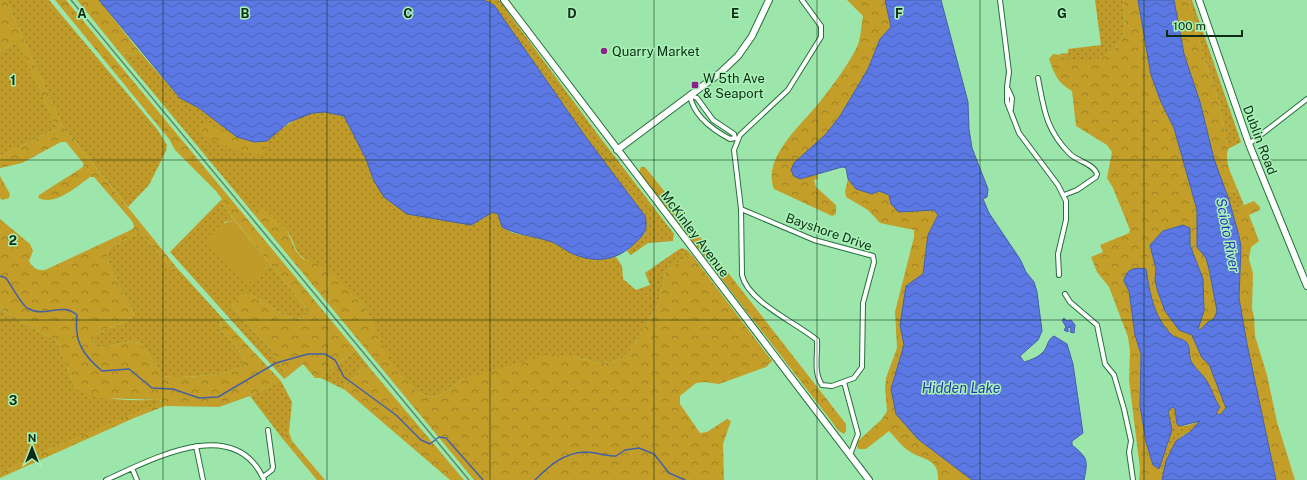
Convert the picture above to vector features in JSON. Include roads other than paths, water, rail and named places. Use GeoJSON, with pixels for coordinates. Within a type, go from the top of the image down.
{"type":"FeatureCollection","features":[{"type":"Feature","properties":{"kind":"main road","name":"McKinley Avenue"},"geometry":{"type":"LineString","coordinates":[[504,0],[869,480]]}},
{"type":"Feature","properties":{"kind":"main road"},"geometry":{"type":"LineString","coordinates":[[617,150],[720,73],[744,49],[769,0]]}},
{"type":"Feature","properties":{"kind":"main road","name":"Dublin Road"},"geometry":{"type":"LineString","coordinates":[[1199,0],[1250,144],[1307,286]]}},
{"type":"Feature","properties":{"kind":"street"},"geometry":{"type":"LineString","coordinates":[[802,0],[821,26],[822,37],[788,90],[736,139],[734,150],[741,209],[743,281],[774,312],[817,340],[817,373],[818,379],[822,385],[832,386],[844,382],[858,434],[850,455]]}},
{"type":"Feature","properties":{"kind":"street"},"geometry":{"type":"LineString","coordinates":[[1000,0],[1009,72],[1006,87],[1012,98],[1011,110],[1019,132],[1025,142],[1064,195],[1066,220],[1058,254],[1059,275]]}},
{"type":"Feature","properties":{"kind":"street"},"geometry":{"type":"LineString","coordinates":[[1038,78],[1046,117],[1050,127],[1070,154],[1093,169],[1097,174],[1096,177],[1077,190],[1064,195]]}},
{"type":"Feature","properties":{"kind":"street"},"geometry":{"type":"LineString","coordinates":[[690,95],[697,98],[713,120],[734,134],[736,139]]}},
{"type":"Feature","properties":{"kind":"street"},"geometry":{"type":"LineString","coordinates":[[690,95],[691,102],[710,128],[730,139],[736,139]]}},
{"type":"Feature","properties":{"kind":"street"},"geometry":{"type":"LineString","coordinates":[[1250,144],[1307,99]]}},
{"type":"Feature","properties":{"kind":"street","name":"Bayshore Drive"},"geometry":{"type":"LineString","coordinates":[[741,209],[814,240],[873,256],[874,262],[863,303],[862,367],[854,378],[844,382]]}},
{"type":"Feature","properties":{"kind":"street"},"geometry":{"type":"LineString","coordinates":[[1065,294],[1070,302],[1097,325],[1105,364],[1114,375],[1124,409],[1130,441],[1129,452],[1133,480]]}},
{"type":"Feature","properties":{"kind":"street"},"geometry":{"type":"LineString","coordinates":[[106,480],[162,456],[196,446],[223,445],[248,459],[263,479],[273,467],[268,430]]}},
{"type":"Feature","properties":{"kind":"street"},"geometry":{"type":"LineString","coordinates":[[196,446],[203,480]]}},
{"type":"Feature","properties":{"kind":"street"},"geometry":{"type":"LineString","coordinates":[[132,468],[137,480]]}},
{"type":"Feature","properties":{"kind":"water"},"geometry":{"type":"Polygon","coordinates":[[[99,0],[484,0],[494,5],[585,136],[645,216],[645,231],[638,240],[621,254],[605,259],[589,259],[571,253],[552,242],[508,230],[502,227],[498,214],[493,212],[471,225],[407,214],[384,197],[374,181],[366,159],[344,116],[325,112],[313,113],[289,122],[267,141],[254,142],[237,137],[199,108],[180,98],[99,0]]]}},
{"type":"Feature","properties":{"kind":"water","name":"Hidden Lake"},"geometry":{"type":"Polygon","coordinates":[[[885,0],[941,0],[968,102],[969,129],[972,148],[988,189],[987,197],[983,199],[989,213],[1020,259],[1026,272],[1034,282],[1037,292],[1042,331],[1038,340],[1020,356],[1024,362],[1037,357],[1044,351],[1050,339],[1054,336],[1067,344],[1073,364],[1083,433],[1072,441],[1072,445],[1086,460],[1084,480],[972,480],[918,439],[896,414],[891,389],[904,345],[900,325],[906,286],[923,274],[928,235],[938,215],[934,210],[899,212],[891,204],[889,195],[879,191],[872,194],[856,189],[848,179],[846,168],[842,167],[800,179],[794,176],[791,170],[794,163],[826,134],[840,116],[868,69],[880,39],[891,27],[885,0]]]}},
{"type":"Feature","properties":{"kind":"water","name":"Scioto River"},"geometry":{"type":"Polygon","coordinates":[[[1138,0],[1174,0],[1184,54],[1200,102],[1214,159],[1229,200],[1239,236],[1241,247],[1239,298],[1247,344],[1276,480],[1162,480],[1166,461],[1176,441],[1190,432],[1200,421],[1180,426],[1177,424],[1175,409],[1173,407],[1168,411],[1172,430],[1159,469],[1153,465],[1146,442],[1140,406],[1141,354],[1135,335],[1129,291],[1124,281],[1125,277],[1131,270],[1138,268],[1146,269],[1151,297],[1161,322],[1173,336],[1184,340],[1187,343],[1191,361],[1207,382],[1220,407],[1216,413],[1220,415],[1226,408],[1209,364],[1202,358],[1192,335],[1179,330],[1165,311],[1155,280],[1156,269],[1150,245],[1163,231],[1183,225],[1190,228],[1190,245],[1203,279],[1204,311],[1198,329],[1200,330],[1208,322],[1214,319],[1217,311],[1209,269],[1206,258],[1197,247],[1197,210],[1174,128],[1161,102],[1151,75],[1138,0]]]}},
{"type":"Feature","properties":{"kind":"water"},"geometry":{"type":"Polygon","coordinates":[[[1064,318],[1067,321],[1071,320],[1075,325],[1074,333],[1070,332],[1071,328],[1068,327],[1068,332],[1064,330],[1066,327],[1062,320],[1064,318]]]}},
{"type":"Feature","properties":{"kind":"waterway"},"geometry":{"type":"LineString","coordinates":[[0,276],[6,278],[19,299],[27,308],[41,312],[65,310],[71,311],[77,315],[76,324],[78,340],[89,359],[102,371],[129,369],[152,388],[173,389],[199,398],[218,397],[276,363],[308,354],[325,354],[335,360],[344,377],[396,415],[421,440],[430,444],[439,437],[446,438],[483,480]]}},
{"type":"Feature","properties":{"kind":"waterway"},"geometry":{"type":"LineString","coordinates":[[535,480],[551,465],[570,455],[585,452],[616,456],[625,450],[639,448],[654,454],[669,473],[685,480]]}},
{"type":"Feature","properties":{"kind":"railway"},"geometry":{"type":"LineString","coordinates":[[71,0],[469,480]]}},
{"type":"Feature","properties":{"kind":"place","name":"Quarry Market"},"geometry":{"type":"Point","coordinates":[604,51]}},
{"type":"Feature","properties":{"kind":"place","name":"W 5th Ave & Seaport"},"geometry":{"type":"Point","coordinates":[695,85]}}]}
